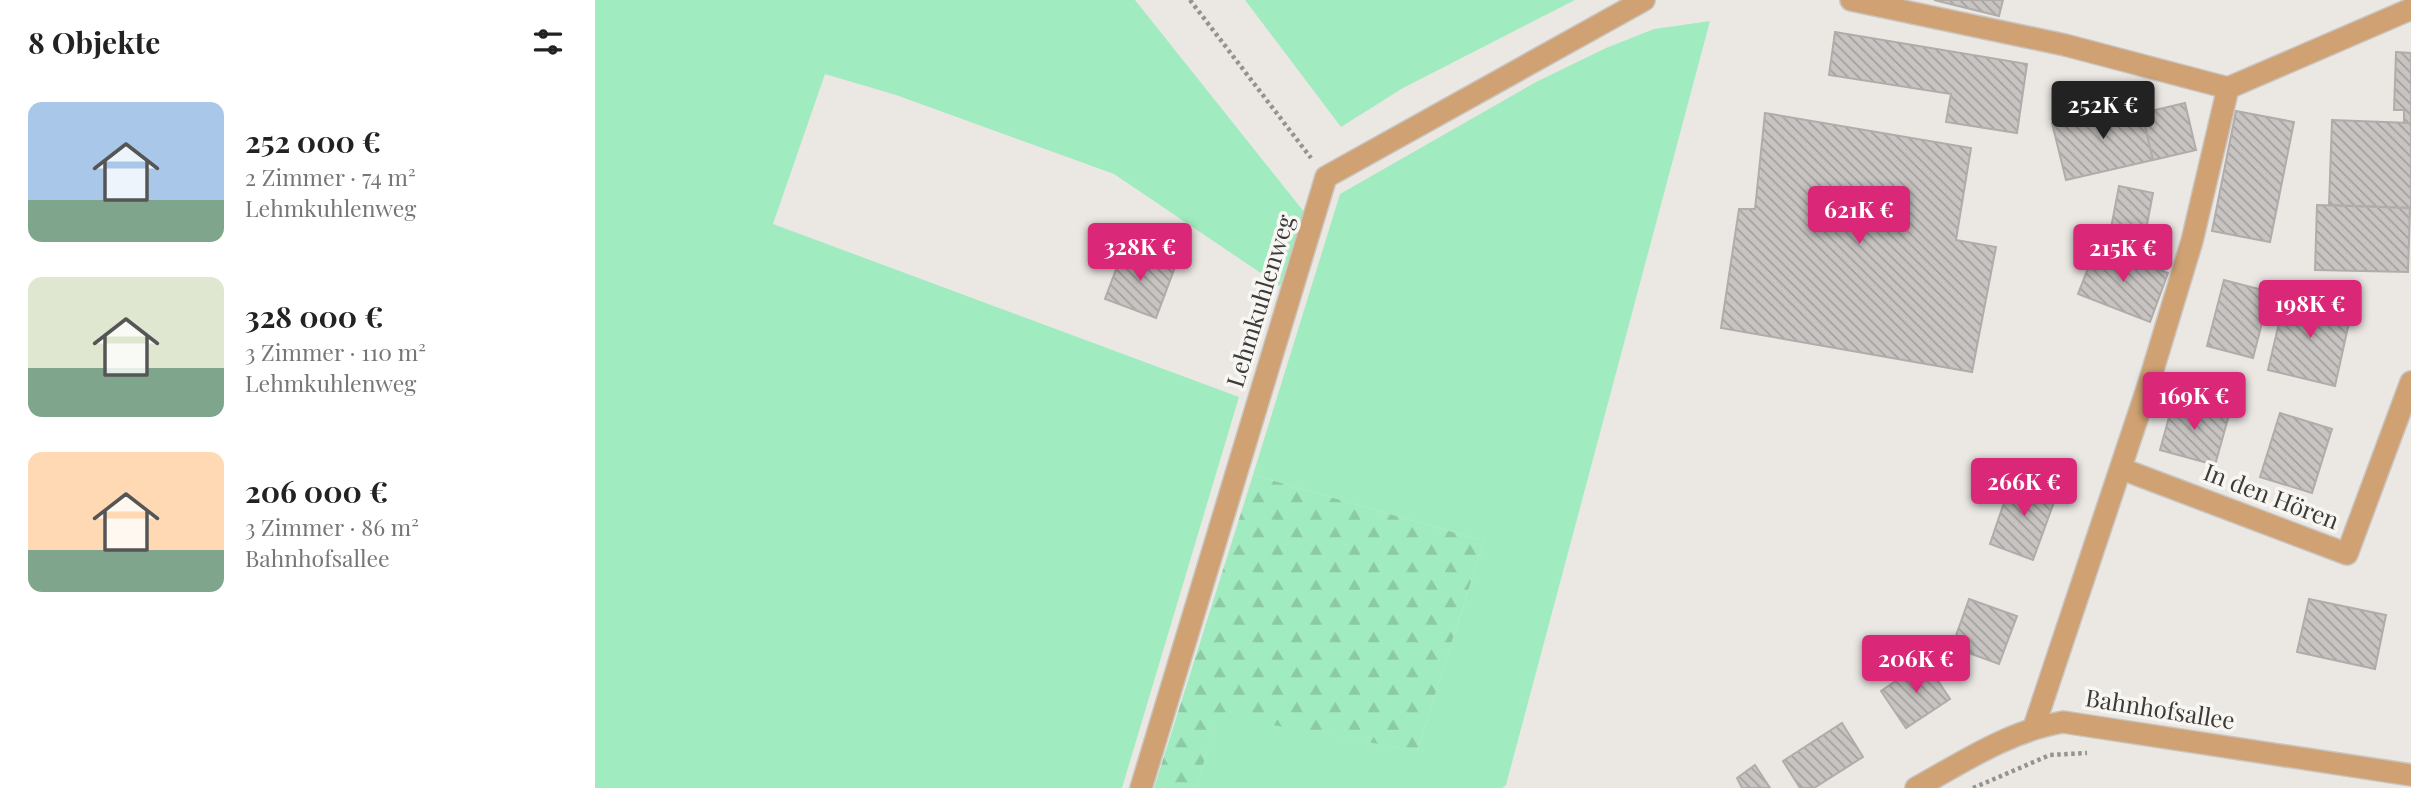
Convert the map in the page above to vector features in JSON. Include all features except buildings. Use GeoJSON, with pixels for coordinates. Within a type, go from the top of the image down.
{"type":"FeatureCollection","features":[{"type":"Feature","properties":{"kind":"street"},"geometry":{"type":"LineString","coordinates":[[1325,177],[1644,0]]}},
{"type":"Feature","properties":{"kind":"street"},"geometry":{"type":"LineString","coordinates":[[1851,0],[2064,46],[2228,88],[2411,9]]}},
{"type":"Feature","properties":{"kind":"street"},"geometry":{"type":"LineString","coordinates":[[2034,727],[2122,469],[2192,241],[2228,88]]}},
{"type":"Feature","properties":{"kind":"street","name":"Lehmkuhlenweg"},"geometry":{"type":"LineString","coordinates":[[1141,788],[1325,177]]}},
{"type":"Feature","properties":{"kind":"street","name":"In den Hören"},"geometry":{"type":"LineString","coordinates":[[2122,469],[2347,554],[2411,382]]}},
{"type":"Feature","properties":{"kind":"street","name":"Bahnhofsallee"},"geometry":{"type":"LineString","coordinates":[[1916,788],[2034,727],[2063,722],[2411,775]]}},
{"type":"Feature","properties":{"kind":"path"},"geometry":{"type":"LineString","coordinates":[[1190,0],[1325,177]]}},
{"type":"Feature","properties":{"kind":"path"},"geometry":{"type":"LineString","coordinates":[[1973,788],[2050,755],[2095,753]]}},
{"type":"Feature","properties":{"kind":"green space"},"geometry":{"type":"Polygon","coordinates":[[[595,0],[1135,0],[1305,213],[1280,286],[1114,174],[896,95],[825,74],[773,224],[1239,397],[1122,788],[595,788],[595,0]]]}},
{"type":"Feature","properties":{"kind":"green space"},"geometry":{"type":"Polygon","coordinates":[[[1245,0],[1575,0],[1403,88],[1341,127],[1245,0]]]}},
{"type":"Feature","properties":{"kind":"green space"},"geometry":{"type":"Polygon","coordinates":[[[1710,21],[1506,785],[1502,788],[1196,788],[1218,714],[1417,751],[1484,541],[1253,475],[1340,194],[1536,82],[1606,48],[1654,29],[1710,21]]]}},
{"type":"Feature","properties":{"kind":"green space"},"geometry":{"type":"Polygon","coordinates":[[[1253,475],[1484,541],[1417,751],[1218,715],[1196,788],[1154,788],[1253,475]]]}}]}
